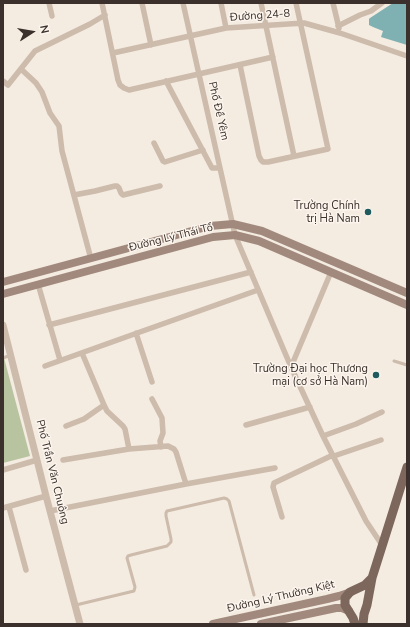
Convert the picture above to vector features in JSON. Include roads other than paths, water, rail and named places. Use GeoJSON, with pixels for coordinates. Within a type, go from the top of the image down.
{"type":"FeatureCollection","features":[{"type":"Feature","properties":{"kind":"main road","name":"Đường Lý Thái Tổ"},"geometry":{"type":"LineString","coordinates":[[3,282],[210,226],[233,224],[262,231],[407,293]]}},
{"type":"Feature","properties":{"kind":"main road","name":"Đường Lý Thái Tổ"},"geometry":{"type":"LineString","coordinates":[[3,294],[213,237],[235,235],[259,241],[407,305]]}},
{"type":"Feature","properties":{"kind":"main road"},"geometry":{"type":"LineString","coordinates":[[363,624],[372,578],[407,467]]}},
{"type":"Feature","properties":{"kind":"main road"},"geometry":{"type":"LineString","coordinates":[[355,624],[345,605],[345,598],[353,591],[365,585],[372,578]]}},
{"type":"Feature","properties":{"kind":"main road"},"geometry":{"type":"LineString","coordinates":[[349,611],[360,613],[367,605],[364,594],[353,591]]}},
{"type":"Feature","properties":{"kind":"main road","name":"Đường Lý Thường Kiệt"},"geometry":{"type":"LineString","coordinates":[[213,624],[327,600],[353,591]]}},
{"type":"Feature","properties":{"kind":"main road","name":"Đường Lý Thường Kiệt"},"geometry":{"type":"LineString","coordinates":[[261,624],[336,608],[342,608],[349,611]]}},
{"type":"Feature","properties":{"kind":"street"},"geometry":{"type":"LineString","coordinates":[[49,3],[52,16]]}},
{"type":"Feature","properties":{"kind":"street"},"geometry":{"type":"LineString","coordinates":[[102,3],[118,80],[120,86],[129,90],[273,57]]}},
{"type":"Feature","properties":{"kind":"street"},"geometry":{"type":"LineString","coordinates":[[142,3],[151,45]]}},
{"type":"Feature","properties":{"kind":"street","name":"Phố Đề Yêm"},"geometry":{"type":"LineString","coordinates":[[183,3],[235,235],[291,366],[333,456],[366,521],[382,545]]}},
{"type":"Feature","properties":{"kind":"street"},"geometry":{"type":"LineString","coordinates":[[221,3],[226,28]]}},
{"type":"Feature","properties":{"kind":"street"},"geometry":{"type":"LineString","coordinates":[[260,3],[294,156]]}},
{"type":"Feature","properties":{"kind":"street"},"geometry":{"type":"LineString","coordinates":[[240,65],[261,160],[268,162],[328,149],[296,3]]}},
{"type":"Feature","properties":{"kind":"street"},"geometry":{"type":"LineString","coordinates":[[333,3],[340,33]]}},
{"type":"Feature","properties":{"kind":"street"},"geometry":{"type":"LineString","coordinates":[[338,26],[371,11],[382,3]]}},
{"type":"Feature","properties":{"kind":"street"},"geometry":{"type":"LineString","coordinates":[[3,81],[8,85],[35,51],[105,15]]}},
{"type":"Feature","properties":{"kind":"street","name":"Đường 24-8"},"geometry":{"type":"LineString","coordinates":[[113,53],[226,28],[304,23],[340,33],[407,56]]}},
{"type":"Feature","properties":{"kind":"street"},"geometry":{"type":"LineString","coordinates":[[21,69],[36,83],[42,92],[50,113],[59,126],[62,151],[91,259]]}},
{"type":"Feature","properties":{"kind":"street"},"geometry":{"type":"LineString","coordinates":[[166,81],[212,168],[220,168]]}},
{"type":"Feature","properties":{"kind":"street"},"geometry":{"type":"LineString","coordinates":[[154,143],[162,161],[165,162],[203,150]]}},
{"type":"Feature","properties":{"kind":"street"},"geometry":{"type":"LineString","coordinates":[[74,195],[115,186],[119,188],[123,195],[160,186]]}},
{"type":"Feature","properties":{"kind":"street"},"geometry":{"type":"LineString","coordinates":[[49,325],[251,272]]}},
{"type":"Feature","properties":{"kind":"street"},"geometry":{"type":"LineString","coordinates":[[291,366],[331,272]]}},
{"type":"Feature","properties":{"kind":"street"},"geometry":{"type":"LineString","coordinates":[[38,284],[60,360]]}},
{"type":"Feature","properties":{"kind":"street"},"geometry":{"type":"LineString","coordinates":[[45,366],[258,290]]}},
{"type":"Feature","properties":{"kind":"street","name":"Phố Trần Văn Chuông"},"geometry":{"type":"LineString","coordinates":[[3,325],[80,624]]}},
{"type":"Feature","properties":{"kind":"street"},"geometry":{"type":"LineString","coordinates":[[136,333],[152,382]]}},
{"type":"Feature","properties":{"kind":"street"},"geometry":{"type":"LineString","coordinates":[[82,353],[107,411],[125,429],[130,449]]}},
{"type":"Feature","properties":{"kind":"street"},"geometry":{"type":"LineString","coordinates":[[152,399],[162,418],[163,433],[160,442],[161,447]]}},
{"type":"Feature","properties":{"kind":"street"},"geometry":{"type":"LineString","coordinates":[[66,426],[84,419],[104,405]]}},
{"type":"Feature","properties":{"kind":"street"},"geometry":{"type":"LineString","coordinates":[[246,425],[310,407]]}},
{"type":"Feature","properties":{"kind":"street"},"geometry":{"type":"LineString","coordinates":[[324,436],[361,422],[382,412]]}},
{"type":"Feature","properties":{"kind":"street"},"geometry":{"type":"LineString","coordinates":[[282,517],[274,484],[333,456],[381,440]]}},
{"type":"Feature","properties":{"kind":"street"},"geometry":{"type":"LineString","coordinates":[[63,460],[130,449],[168,446],[176,452],[186,484]]}},
{"type":"Feature","properties":{"kind":"street"},"geometry":{"type":"LineString","coordinates":[[3,470],[37,460]]}},
{"type":"Feature","properties":{"kind":"street"},"geometry":{"type":"LineString","coordinates":[[50,511],[275,468]]}},
{"type":"Feature","properties":{"kind":"street"},"geometry":{"type":"LineString","coordinates":[[26,570],[6,508],[46,496]]}},
{"type":"Feature","properties":{"kind":"lane"},"geometry":{"type":"LineString","coordinates":[[3,358],[11,355]]}},
{"type":"Feature","properties":{"kind":"lane"},"geometry":{"type":"LineString","coordinates":[[394,361],[407,365]]}},
{"type":"Feature","properties":{"kind":"lane"},"geometry":{"type":"LineString","coordinates":[[76,604],[134,591],[135,587],[127,558],[131,555],[167,546],[171,542],[166,516],[167,511],[170,509],[224,498],[229,501],[254,595]]}},
{"type":"Feature","properties":{"kind":"water"},"geometry":{"type":"Polygon","coordinates":[[[393,3],[407,3],[407,45],[381,37],[383,31],[369,25],[370,18],[393,3]]]}},
{"type":"Feature","properties":{"kind":"place","name":"Trường Chính trị Hà Nam"},"geometry":{"type":"Point","coordinates":[368,212]}},
{"type":"Feature","properties":{"kind":"place","name":"Trường Đại học Thương mại (cơ sở Hà Nam)"},"geometry":{"type":"Point","coordinates":[376,375]}}]}
